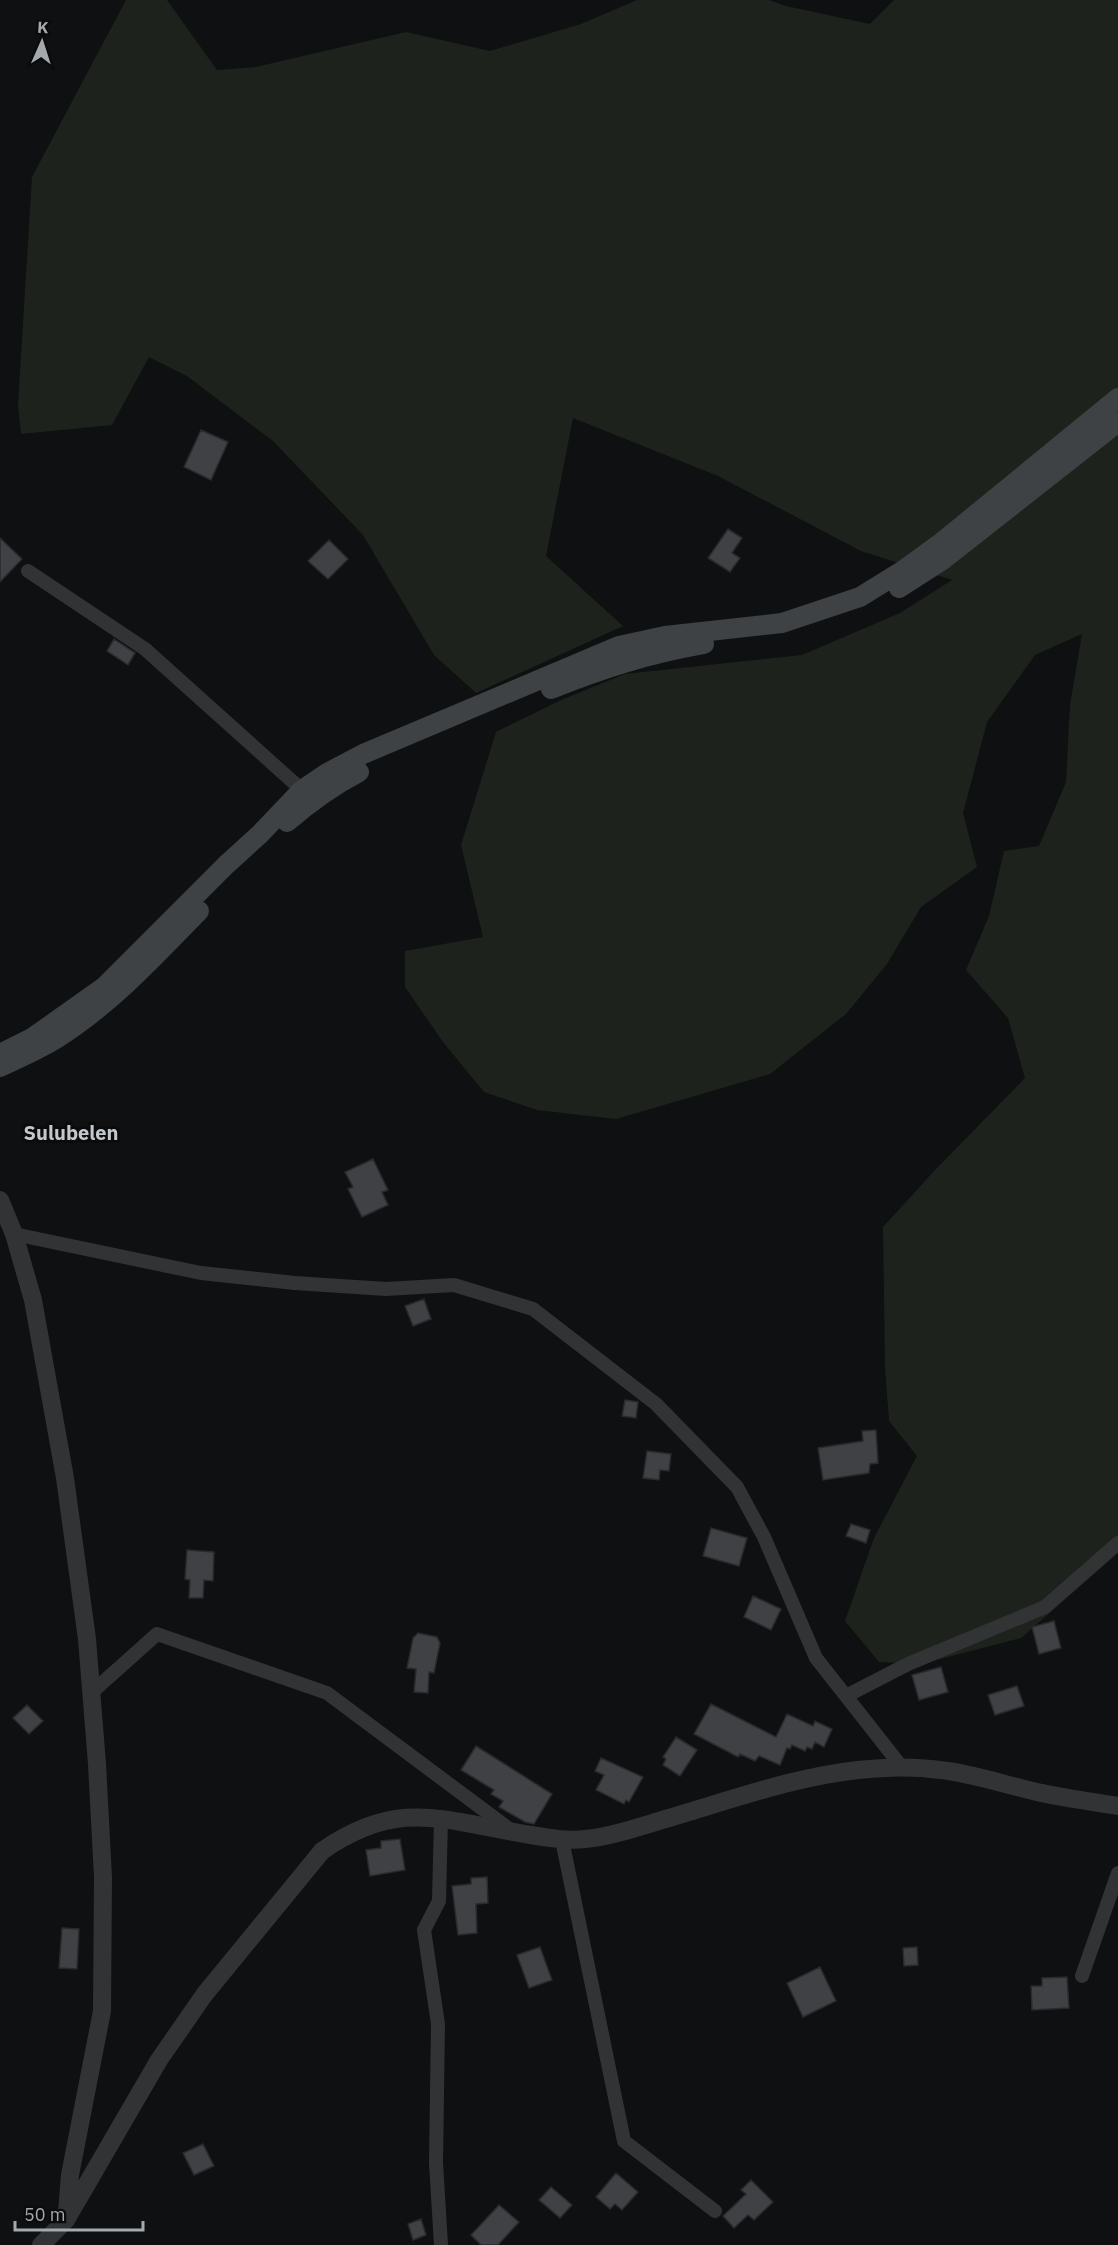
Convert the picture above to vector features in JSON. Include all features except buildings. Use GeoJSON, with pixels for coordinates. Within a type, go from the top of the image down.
{"type":"FeatureCollection","features":[{"type":"Feature","properties":{"kind":"main road"},"geometry":{"type":"LineString","coordinates":[[0,1067],[60,1037],[128,983],[247,861],[310,802],[337,784],[619,646],[665,636],[782,623],[860,597],[902,571],[942,542],[1118,398]]}},
{"type":"Feature","properties":{"kind":"main road"},"geometry":{"type":"LineString","coordinates":[[0,1054],[32,1038],[104,987],[302,790],[327,773],[363,754],[656,652],[717,641],[786,636],[856,612],[900,588],[944,559],[1118,422]]}},
{"type":"Feature","properties":{"kind":"street"},"geometry":{"type":"LineString","coordinates":[[27,571],[145,649],[302,790]]}},
{"type":"Feature","properties":{"kind":"street"},"geometry":{"type":"LineString","coordinates":[[0,1200],[14,1234],[33,1300],[65,1478],[87,1639],[104,1877],[102,2011],[70,2175],[66,2220]]}},
{"type":"Feature","properties":{"kind":"street"},"geometry":{"type":"LineString","coordinates":[[14,1234],[201,1273],[295,1283],[386,1289],[454,1285],[533,1309],[656,1404],[737,1487],[764,1537],[816,1658],[901,1767]]}},
{"type":"Feature","properties":{"kind":"street"},"geometry":{"type":"LineString","coordinates":[[846,1696],[908,1664],[1045,1607],[1118,1544]]}},
{"type":"Feature","properties":{"kind":"street"},"geometry":{"type":"LineString","coordinates":[[91,1693],[157,1634],[327,1693],[514,1832]]}},
{"type":"Feature","properties":{"kind":"street"},"geometry":{"type":"LineString","coordinates":[[41,2245],[66,2220],[159,2060],[204,1995],[322,1851],[345,1835],[375,1823],[416,1816],[441,1818],[562,1839],[585,1839],[620,1832],[797,1780],[857,1770],[901,1767],[942,1770],[1036,1792],[1118,1806]]}},
{"type":"Feature","properties":{"kind":"street"},"geometry":{"type":"LineString","coordinates":[[441,1818],[439,1901],[424,1930],[438,2024],[436,2163],[441,2245]]}},
{"type":"Feature","properties":{"kind":"street"},"geometry":{"type":"LineString","coordinates":[[562,1839],[624,2141],[715,2211]]}},
{"type":"Feature","properties":{"kind":"street"},"geometry":{"type":"LineString","coordinates":[[1082,1976],[1118,1873]]}},
{"type":"Feature","properties":{"kind":"shaded area"},"geometry":{"type":"Polygon","coordinates":[[[126,0],[167,0],[217,70],[256,67],[406,32],[490,51],[581,24],[637,0],[769,0],[786,6],[870,24],[894,0],[1118,0],[1118,1553],[1021,1638],[921,1664],[879,1662],[845,1621],[874,1538],[917,1456],[889,1421],[885,1367],[883,1227],[1025,1078],[1008,1018],[966,970],[989,916],[1004,851],[1039,846],[1066,782],[1070,705],[1082,634],[1035,655],[987,722],[963,813],[977,867],[921,907],[887,964],[846,1014],[770,1074],[616,1119],[537,1110],[484,1092],[443,1042],[405,987],[405,951],[483,937],[461,845],[496,732],[561,700],[625,674],[802,655],[900,613],[952,580],[861,551],[718,476],[573,418],[546,556],[623,626],[476,693],[434,655],[363,535],[273,441],[187,376],[149,357],[112,425],[21,434],[18,405],[32,177],[126,0]]]}},
{"type":"Feature","properties":{"kind":"district","name":"Sulubelen"},"geometry":{"type":"Point","coordinates":[71,1132]}}]}
